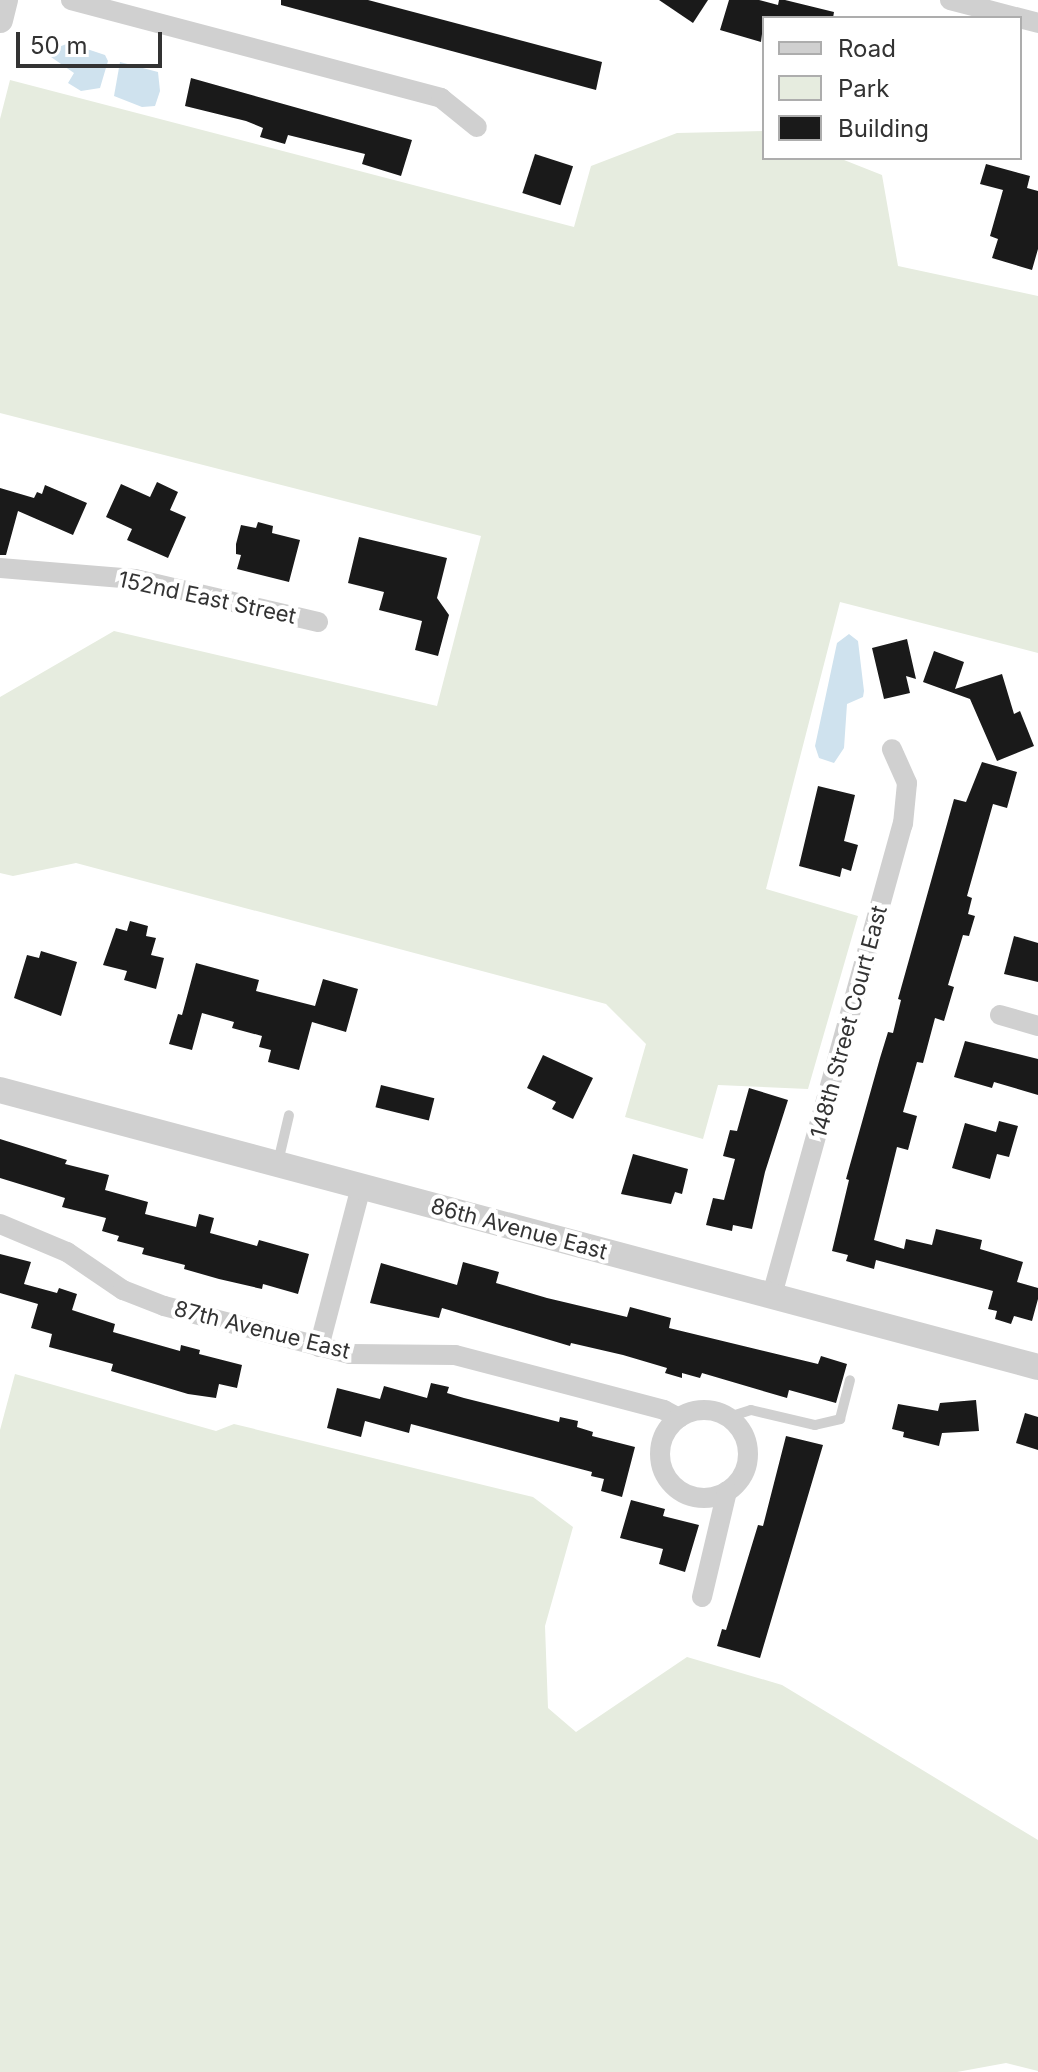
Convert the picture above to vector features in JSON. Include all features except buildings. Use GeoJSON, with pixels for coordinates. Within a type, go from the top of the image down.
{"type":"FeatureCollection","features":[{"type":"Feature","properties":{"kind":"street"},"geometry":{"type":"LineString","coordinates":[[0,20],[5,0]]}},
{"type":"Feature","properties":{"kind":"street"},"geometry":{"type":"LineString","coordinates":[[71,0],[441,98],[477,127]]}},
{"type":"Feature","properties":{"kind":"street"},"geometry":{"type":"LineString","coordinates":[[950,0],[1011,16]]}},
{"type":"Feature","properties":{"kind":"street","name":"152nd East Street"},"geometry":{"type":"LineString","coordinates":[[0,568],[135,579],[318,622]]}},
{"type":"Feature","properties":{"kind":"street","name":"148th Street Court East"},"geometry":{"type":"LineString","coordinates":[[772,1295],[903,824],[907,783],[892,749]]}},
{"type":"Feature","properties":{"kind":"street"},"geometry":{"type":"LineString","coordinates":[[1000,1015],[1038,1026]]}},
{"type":"Feature","properties":{"kind":"street","name":"86th Avenue East"},"geometry":{"type":"LineString","coordinates":[[0,1090],[1038,1367]]}},
{"type":"Feature","properties":{"kind":"street"},"geometry":{"type":"LineString","coordinates":[[319,1347],[361,1187]]}},
{"type":"Feature","properties":{"kind":"street","name":"87th Avenue East"},"geometry":{"type":"LineString","coordinates":[[0,1224],[67,1252],[99,1276],[141,1299],[319,1347],[372,1355],[455,1355],[664,1410],[679,1418],[701,1410],[729,1417]]}},
{"type":"Feature","properties":{"kind":"street"},"geometry":{"type":"LineString","coordinates":[[679,1418],[665,1432],[660,1446],[664,1474],[673,1486],[699,1498],[727,1491],[739,1482],[748,1454],[746,1440],[729,1417]]}},
{"type":"Feature","properties":{"kind":"street"},"geometry":{"type":"LineString","coordinates":[[702,1597],[727,1491]]}},
{"type":"Feature","properties":{"kind":"lane"},"geometry":{"type":"LineString","coordinates":[[277,1164],[289,1115]]}},
{"type":"Feature","properties":{"kind":"lane"},"geometry":{"type":"LineString","coordinates":[[729,1417],[751,1410],[815,1425],[840,1419],[850,1380]]}},
{"type":"Feature","properties":{"kind":"green space"},"geometry":{"type":"Polygon","coordinates":[[[10,80],[574,227],[591,166],[677,133],[762,131],[762,160],[844,160],[882,175],[898,266],[1038,296],[1038,653],[840,602],[766,889],[858,916],[808,1089],[718,1085],[703,1139],[625,1117],[646,1044],[606,1004],[76,863],[13,876],[0,873],[0,697],[114,631],[437,706],[481,536],[0,413],[0,119],[10,80]]]}},
{"type":"Feature","properties":{"kind":"green space"},"geometry":{"type":"Polygon","coordinates":[[[15,1374],[216,1431],[234,1424],[533,1497],[573,1527],[545,1626],[548,1708],[576,1732],[687,1657],[782,1685],[1038,1840],[1038,2071],[1006,2063],[957,2072],[0,2072],[0,1430],[15,1374]]]}},
{"type":"Feature","properties":{"kind":"water"},"geometry":{"type":"Polygon","coordinates":[[[69,43],[105,55],[108,61],[100,88],[81,91],[68,83],[74,73],[51,57],[51,50],[69,43]]]}},
{"type":"Feature","properties":{"kind":"water"},"geometry":{"type":"Polygon","coordinates":[[[120,62],[158,72],[160,91],[155,106],[142,107],[114,96],[120,62]]]}},
{"type":"Feature","properties":{"kind":"water"},"geometry":{"type":"Polygon","coordinates":[[[849,634],[858,641],[864,691],[863,697],[847,704],[844,748],[834,763],[819,758],[815,746],[837,643],[849,634]]]}}]}
